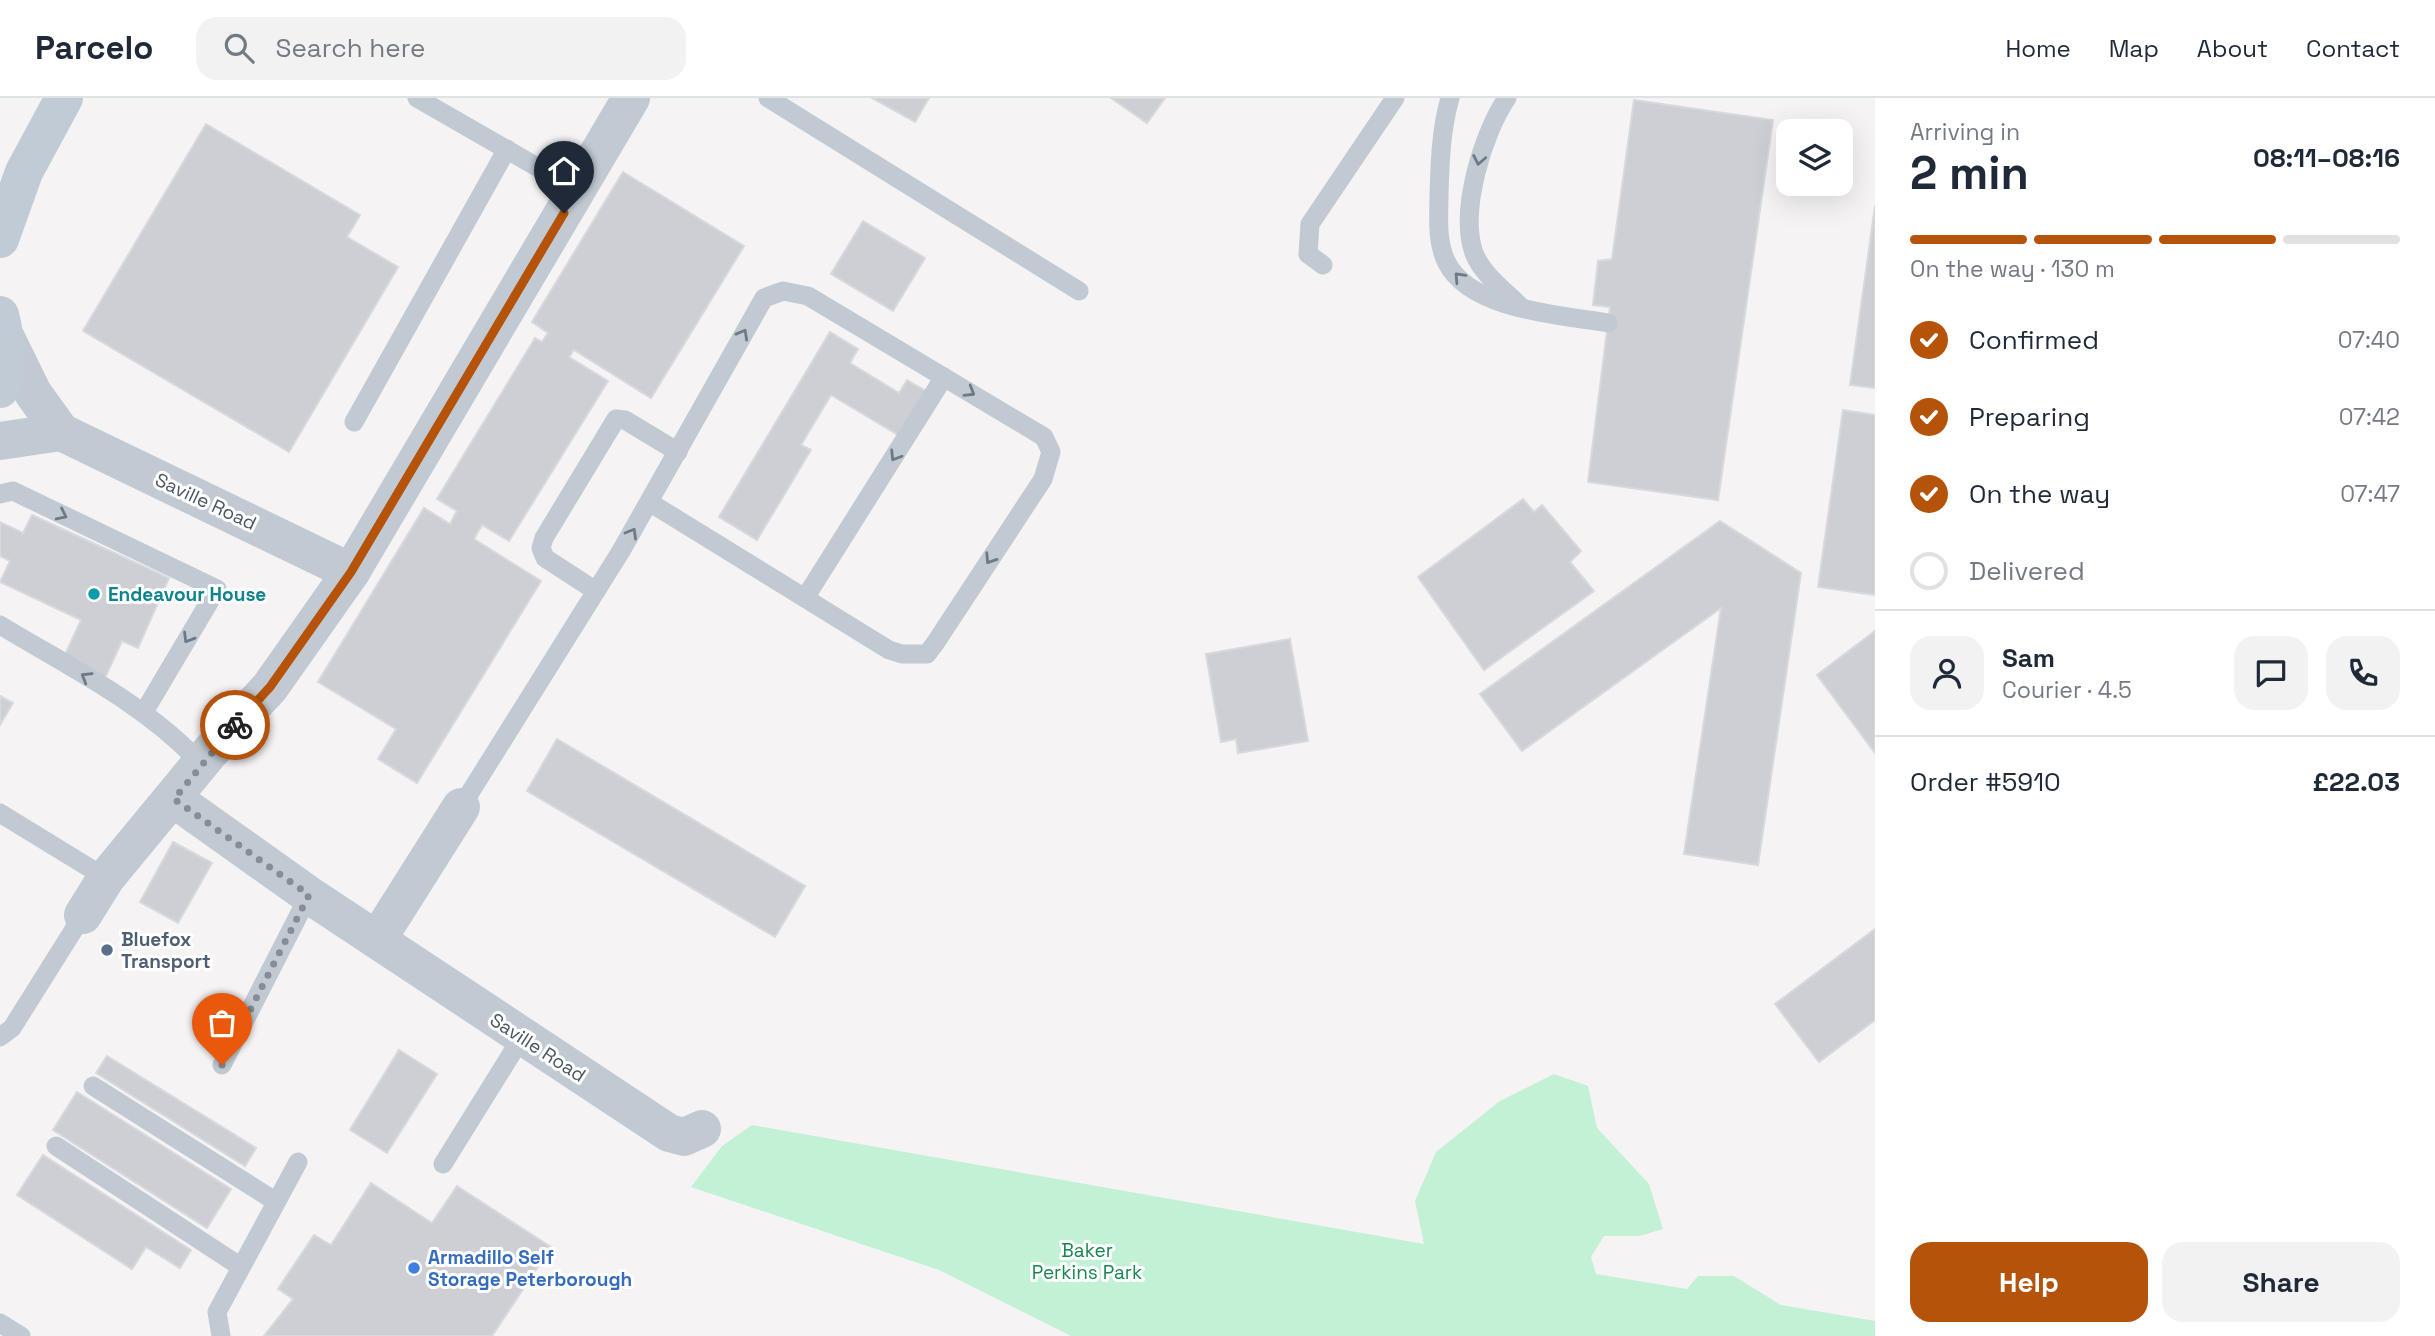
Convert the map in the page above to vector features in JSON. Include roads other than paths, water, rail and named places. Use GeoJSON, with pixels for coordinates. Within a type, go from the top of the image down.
{"type":"FeatureCollection","features":[{"type":"Feature","properties":{"kind":"street"},"geometry":{"type":"LineString","coordinates":[[0,239],[12,179],[64,98]]}},
{"type":"Feature","properties":{"kind":"street"},"geometry":{"type":"LineString","coordinates":[[83,915],[106,878],[201,764],[270,687],[351,572],[628,99]]}},
{"type":"Feature","properties":{"kind":"street"},"geometry":{"type":"LineString","coordinates":[[0,389],[6,369],[3,326]]}},
{"type":"Feature","properties":{"kind":"street","name":"Saville Road"},"geometry":{"type":"LineString","coordinates":[[3,326],[33,393],[61,432],[351,572]]}},
{"type":"Feature","properties":{"kind":"street"},"geometry":{"type":"LineString","coordinates":[[0,441],[61,432]]}},
{"type":"Feature","properties":{"kind":"street","name":"Saville Road"},"geometry":{"type":"LineString","coordinates":[[174,799],[309,895],[668,1133],[684,1137],[702,1129]]}},
{"type":"Feature","properties":{"kind":"street"},"geometry":{"type":"LineString","coordinates":[[377,940],[461,807]]}},
{"type":"Feature","properties":{"kind":"lane"},"geometry":{"type":"LineString","coordinates":[[417,98],[577,190]]}},
{"type":"Feature","properties":{"kind":"lane"},"geometry":{"type":"LineString","coordinates":[[768,98],[1079,291]]}},
{"type":"Feature","properties":{"kind":"lane"},"geometry":{"type":"LineString","coordinates":[[1322,265],[1308,254],[1310,224],[1395,98]]}},
{"type":"Feature","properties":{"kind":"lane"},"geometry":{"type":"LineString","coordinates":[[1450,98],[1445,116],[1440,163],[1438,230],[1447,263],[1464,284],[1487,299],[1608,323]]}},
{"type":"Feature","properties":{"kind":"lane"},"geometry":{"type":"LineString","coordinates":[[1507,98],[1482,148],[1470,218],[1474,252],[1484,271],[1519,305]]}},
{"type":"Feature","properties":{"kind":"lane"},"geometry":{"type":"LineString","coordinates":[[354,422],[507,149]]}},
{"type":"Feature","properties":{"kind":"lane"},"geometry":{"type":"LineString","coordinates":[[461,807],[649,502],[764,298],[783,291],[808,296],[1044,437],[1051,452],[1043,479],[928,654],[902,654],[889,650],[649,502]]}},
{"type":"Feature","properties":{"kind":"lane"},"geometry":{"type":"LineString","coordinates":[[805,598],[944,377]]}},
{"type":"Feature","properties":{"kind":"lane"},"geometry":{"type":"LineString","coordinates":[[596,591],[545,558],[541,548],[544,538],[616,419],[625,421],[678,452]]}},
{"type":"Feature","properties":{"kind":"lane"},"geometry":{"type":"LineString","coordinates":[[0,494],[13,491],[217,589],[144,712]]}},
{"type":"Feature","properties":{"kind":"lane"},"geometry":{"type":"LineString","coordinates":[[0,625],[144,712],[174,734],[201,764]]}},
{"type":"Feature","properties":{"kind":"lane"},"geometry":{"type":"LineString","coordinates":[[0,813],[106,878]]}},
{"type":"Feature","properties":{"kind":"lane"},"geometry":{"type":"LineString","coordinates":[[222,1065],[309,895]]}},
{"type":"Feature","properties":{"kind":"lane"},"geometry":{"type":"LineString","coordinates":[[0,1037],[12,1028],[83,915]]}},
{"type":"Feature","properties":{"kind":"lane"},"geometry":{"type":"LineString","coordinates":[[443,1164],[522,1037]]}},
{"type":"Feature","properties":{"kind":"lane"},"geometry":{"type":"LineString","coordinates":[[93,1086],[275,1201]]}},
{"type":"Feature","properties":{"kind":"lane"},"geometry":{"type":"LineString","coordinates":[[56,1146],[241,1267]]}},
{"type":"Feature","properties":{"kind":"lane"},"geometry":{"type":"LineString","coordinates":[[221,1336],[217,1312],[298,1162]]}},
{"type":"Feature","properties":{"kind":"lane"},"geometry":{"type":"LineString","coordinates":[[0,1323],[21,1336]]}},
{"type":"Feature","properties":{"kind":"place","name":"Endeavour House"},"geometry":{"type":"Point","coordinates":[94,594]}},
{"type":"Feature","properties":{"kind":"place","name":"Bluefox Transport"},"geometry":{"type":"Point","coordinates":[107,950]}},
{"type":"Feature","properties":{"kind":"place","name":"Armadillo Self Storage Peterborough"},"geometry":{"type":"Point","coordinates":[414,1268]}},
{"type":"Feature","properties":{"kind":"park label","name":"Baker Perkins Park"},"geometry":{"type":"Point","coordinates":[1087,1261]}}]}
